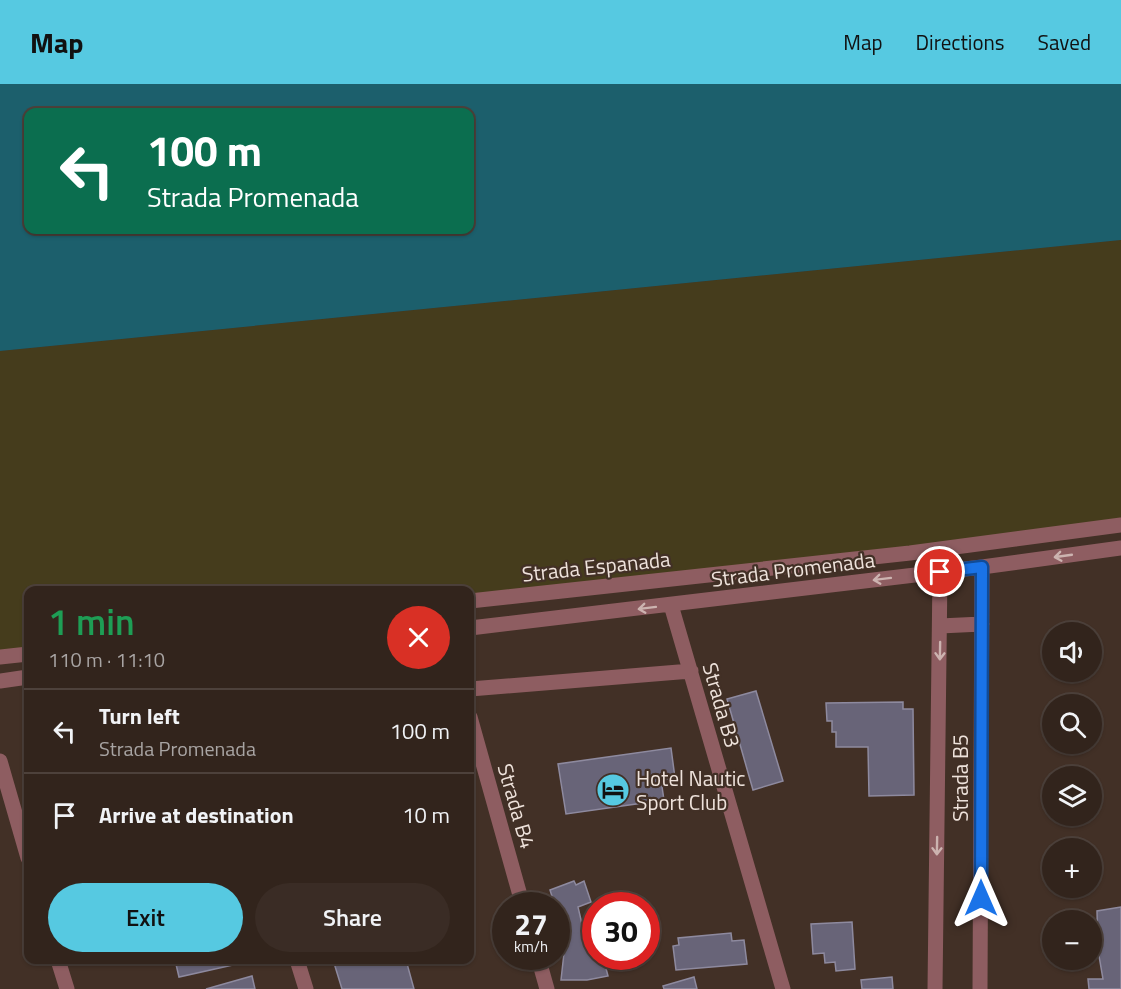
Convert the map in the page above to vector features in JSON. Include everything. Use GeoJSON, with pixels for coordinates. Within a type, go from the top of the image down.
{"type":"FeatureCollection","features":[{"type":"Feature","properties":{"kind":"street","name":"Strada Espanada"},"geometry":{"type":"LineString","coordinates":[[474,601],[910,553],[1121,525]]}},
{"type":"Feature","properties":{"kind":"street","name":"Strada Promenada"},"geometry":{"type":"LineString","coordinates":[[474,628],[982,567],[1121,548]]}},
{"type":"Feature","properties":{"kind":"street","name":"Strada B5"},"geometry":{"type":"LineString","coordinates":[[980,989],[982,567]]}},
{"type":"Feature","properties":{"kind":"street","name":"Strada B5"},"geometry":{"type":"LineString","coordinates":[[934,989],[940,572]]}},
{"type":"Feature","properties":{"kind":"street","name":"Strada B3"},"geometry":{"type":"LineString","coordinates":[[671,605],[783,989]]}},
{"type":"Feature","properties":{"kind":"street"},"geometry":{"type":"LineString","coordinates":[[940,626],[982,624]]}},
{"type":"Feature","properties":{"kind":"street"},"geometry":{"type":"LineString","coordinates":[[0,657],[24,654]]}},
{"type":"Feature","properties":{"kind":"street"},"geometry":{"type":"LineString","coordinates":[[474,689],[691,671]]}},
{"type":"Feature","properties":{"kind":"street"},"geometry":{"type":"LineString","coordinates":[[0,681],[24,678]]}},
{"type":"Feature","properties":{"kind":"street","name":"Strada B4"},"geometry":{"type":"LineString","coordinates":[[474,731],[519,892]]}},
{"type":"Feature","properties":{"kind":"street"},"geometry":{"type":"LineString","coordinates":[[0,761],[24,844]]}},
{"type":"Feature","properties":{"kind":"street"},"geometry":{"type":"LineString","coordinates":[[59,964],[67,989]]}},
{"type":"Feature","properties":{"kind":"street"},"geometry":{"type":"LineString","coordinates":[[298,964],[306,989]]}},
{"type":"Feature","properties":{"kind":"street"},"geometry":{"type":"LineString","coordinates":[[542,970],[547,989]]}},
{"type":"Feature","properties":{"kind":"sand"},"geometry":{"type":"Polygon","coordinates":[[[1121,240],[1121,525],[474,601],[474,586],[24,586],[24,654],[0,657],[0,351],[1121,240]]]}},
{"type":"Feature","properties":{"kind":"water"},"geometry":{"type":"Polygon","coordinates":[[[0,84],[1121,84],[1121,240],[0,351],[0,84]]]}},
{"type":"Feature","properties":{"kind":"building"},"geometry":{"type":"Polygon","coordinates":[[[756,691],[783,781],[753,790],[727,699],[756,691]]]}},
{"type":"Feature","properties":{"kind":"building"},"geometry":{"type":"Polygon","coordinates":[[[903,702],[903,709],[913,709],[914,795],[869,796],[868,747],[836,747],[836,732],[832,732],[832,721],[827,721],[826,703],[903,702]]]}},
{"type":"Feature","properties":{"kind":"building","name":"Hotel Nautic Sport Club"},"geometry":{"type":"Polygon","coordinates":[[[671,748],[675,778],[661,780],[664,800],[566,814],[558,764],[671,748]]]}},
{"type":"Feature","properties":{"kind":"building"},"geometry":{"type":"Polygon","coordinates":[[[574,881],[576,885],[584,881],[588,892],[582,892],[582,905],[578,907],[582,924],[582,970],[606,970],[608,976],[587,980],[561,980],[562,970],[570,970],[570,892],[551,892],[550,890],[574,881]]]}},
{"type":"Feature","properties":{"kind":"building"},"geometry":{"type":"Polygon","coordinates":[[[1121,907],[1121,989],[1089,989],[1088,979],[1103,979],[1102,910],[1121,907]]]}},
{"type":"Feature","properties":{"kind":"building"},"geometry":{"type":"Polygon","coordinates":[[[852,922],[855,969],[836,971],[835,962],[825,963],[824,953],[813,954],[811,924],[852,922]]]}},
{"type":"Feature","properties":{"kind":"building"},"geometry":{"type":"Polygon","coordinates":[[[731,933],[732,941],[744,940],[747,964],[676,970],[673,946],[679,945],[678,938],[731,933]]]}},
{"type":"Feature","properties":{"kind":"building"},"geometry":{"type":"Polygon","coordinates":[[[176,964],[238,964],[179,977],[176,964]]]}},
{"type":"Feature","properties":{"kind":"building"},"geometry":{"type":"Polygon","coordinates":[[[334,964],[407,964],[414,989],[342,989],[334,964]]]}},
{"type":"Feature","properties":{"kind":"building"},"geometry":{"type":"Polygon","coordinates":[[[252,976],[255,989],[206,989],[252,976]]]}},
{"type":"Feature","properties":{"kind":"building"},"geometry":{"type":"Polygon","coordinates":[[[694,977],[697,989],[664,989],[663,986],[694,977]]]}},
{"type":"Feature","properties":{"kind":"building"},"geometry":{"type":"Polygon","coordinates":[[[892,977],[893,989],[862,989],[861,980],[892,977]]]}},
{"type":"Feature","properties":{"kind":"place","name":"Hotel Nautic Sport Club"},"geometry":{"type":"Point","coordinates":[613,790]}},
{"type":"Feature","properties":{"kind":"route"},"geometry":{"type":"LineString","coordinates":[[940,572],[982,567],[981,898]]}}]}
